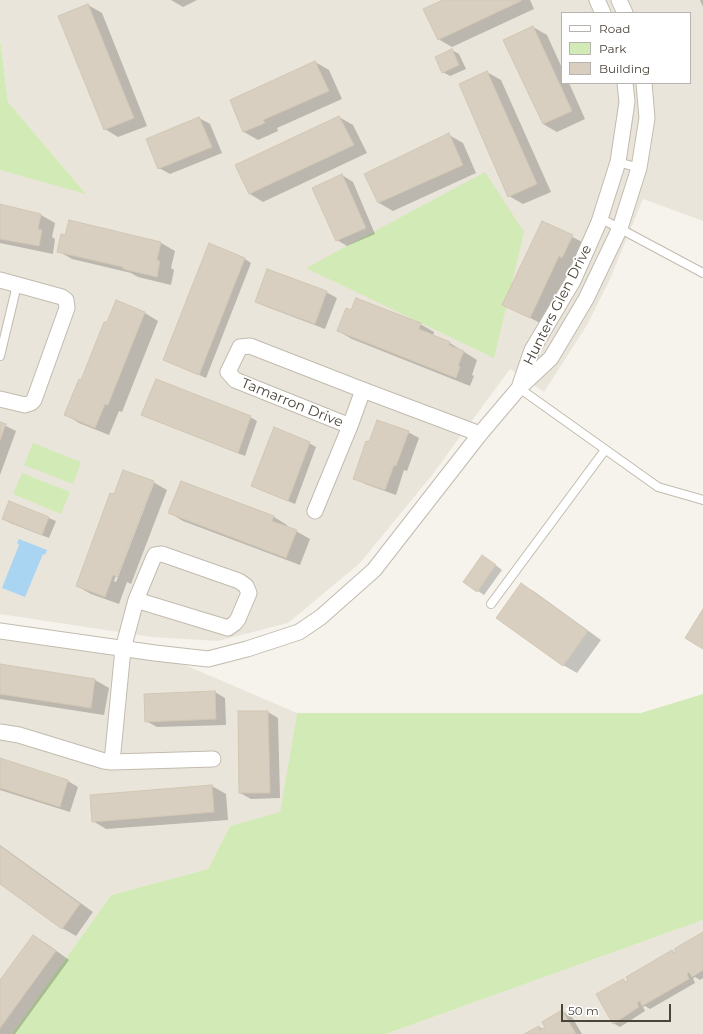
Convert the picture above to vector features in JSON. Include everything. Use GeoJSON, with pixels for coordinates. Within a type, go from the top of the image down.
{"type":"FeatureCollection","features":[{"type":"Feature","properties":{"kind":"street"},"geometry":{"type":"LineString","coordinates":[[597,0],[603,12]]}},
{"type":"Feature","properties":{"kind":"street"},"geometry":{"type":"LineString","coordinates":[[619,0],[625,12]]}},
{"type":"Feature","properties":{"kind":"street","name":"Hunters Glen Drive"},"geometry":{"type":"LineString","coordinates":[[519,388],[532,350],[574,281],[600,218],[618,162],[627,102],[625,84]]}},
{"type":"Feature","properties":{"kind":"street","name":"Hunters Glen Drive"},"geometry":{"type":"LineString","coordinates":[[123,649],[208,659],[247,650],[299,632],[320,617],[374,570],[480,434],[519,388],[551,358],[586,299],[620,228],[639,168],[647,118],[644,84]]}},
{"type":"Feature","properties":{"kind":"street"},"geometry":{"type":"LineString","coordinates":[[0,280],[62,297],[66,300],[67,308],[34,400],[26,405],[0,399]]}},
{"type":"Feature","properties":{"kind":"street","name":"Tamarron Drive"},"geometry":{"type":"LineString","coordinates":[[350,426],[235,380],[228,372],[240,347],[250,346],[480,434]]}},
{"type":"Feature","properties":{"kind":"street","name":"Tamarron Drive"},"geometry":{"type":"LineString","coordinates":[[315,511],[363,390]]}},
{"type":"Feature","properties":{"kind":"street"},"geometry":{"type":"LineString","coordinates":[[112,762],[123,649],[136,600],[155,556],[162,554],[239,581],[246,586],[249,593],[238,619],[228,628],[136,600]]}},
{"type":"Feature","properties":{"kind":"street"},"geometry":{"type":"LineString","coordinates":[[0,631],[123,649]]}},
{"type":"Feature","properties":{"kind":"street"},"geometry":{"type":"LineString","coordinates":[[0,732],[19,735],[104,761],[213,759]]}},
{"type":"Feature","properties":{"kind":"lane"},"geometry":{"type":"LineString","coordinates":[[618,162],[639,168]]}},
{"type":"Feature","properties":{"kind":"lane"},"geometry":{"type":"LineString","coordinates":[[600,218],[703,273]]}},
{"type":"Feature","properties":{"kind":"lane"},"geometry":{"type":"LineString","coordinates":[[0,356],[17,285]]}},
{"type":"Feature","properties":{"kind":"lane"},"geometry":{"type":"LineString","coordinates":[[519,388],[658,487],[703,500]]}},
{"type":"Feature","properties":{"kind":"lane"},"geometry":{"type":"LineString","coordinates":[[491,604],[605,450]]}},
{"type":"Feature","properties":{"kind":"shaded area"},"geometry":{"type":"Polygon","coordinates":[[[0,0],[703,0],[703,221],[643,199],[610,279],[587,325],[544,392],[510,369],[432,475],[360,563],[288,623],[218,641],[152,637],[0,614],[0,170],[85,193],[8,102],[0,39],[0,0]]]}},
{"type":"Feature","properties":{"kind":"shaded area"},"geometry":{"type":"Polygon","coordinates":[[[0,638],[47,646],[178,662],[297,713],[280,813],[230,826],[208,869],[111,895],[12,1034],[0,1034],[0,638]]]}},
{"type":"Feature","properties":{"kind":"shaded area"},"geometry":{"type":"Polygon","coordinates":[[[703,920],[703,1034],[386,1034],[703,920]]]}},
{"type":"Feature","properties":{"kind":"green space"},"geometry":{"type":"Polygon","coordinates":[[[0,39],[8,102],[86,194],[0,170],[0,39]]]}},
{"type":"Feature","properties":{"kind":"green space"},"geometry":{"type":"Polygon","coordinates":[[[485,172],[524,232],[494,358],[306,268],[485,172]]]}},
{"type":"Feature","properties":{"kind":"green space"},"geometry":{"type":"Polygon","coordinates":[[[33,443],[81,462],[73,484],[24,465],[33,443]]]}},
{"type":"Feature","properties":{"kind":"green space"},"geometry":{"type":"Polygon","coordinates":[[[22,473],[70,492],[61,514],[13,494],[22,473]]]}},
{"type":"Feature","properties":{"kind":"green space"},"geometry":{"type":"Polygon","coordinates":[[[703,694],[703,920],[386,1034],[12,1034],[111,895],[208,869],[230,826],[280,812],[297,713],[641,713],[703,694]]]}},
{"type":"Feature","properties":{"kind":"water"},"geometry":{"type":"Polygon","coordinates":[[[19,539],[47,550],[45,555],[43,554],[25,597],[2,588],[19,545],[17,543],[19,539]]]}},
{"type":"Feature","properties":{"kind":"building"},"geometry":{"type":"Polygon","coordinates":[[[443,0],[521,1],[438,40],[423,9],[443,0]]]}},
{"type":"Feature","properties":{"kind":"building"},"geometry":{"type":"Polygon","coordinates":[[[88,4],[134,118],[104,130],[58,16],[88,4]]]}},
{"type":"Feature","properties":{"kind":"building"},"geometry":{"type":"Polygon","coordinates":[[[533,26],[572,111],[543,124],[503,40],[533,26]]]}},
{"type":"Feature","properties":{"kind":"building"},"geometry":{"type":"Polygon","coordinates":[[[452,49],[459,65],[442,73],[435,57],[452,49]]]}},
{"type":"Feature","properties":{"kind":"building"},"geometry":{"type":"Polygon","coordinates":[[[315,61],[329,91],[263,120],[265,123],[243,132],[230,100],[315,61]]]}},
{"type":"Feature","properties":{"kind":"building"},"geometry":{"type":"Polygon","coordinates":[[[487,71],[537,184],[508,197],[459,84],[487,71]]]}},
{"type":"Feature","properties":{"kind":"building"},"geometry":{"type":"Polygon","coordinates":[[[339,116],[354,145],[249,194],[235,165],[339,116]]]}},
{"type":"Feature","properties":{"kind":"building"},"geometry":{"type":"Polygon","coordinates":[[[199,117],[212,147],[158,169],[146,139],[199,117]]]}},
{"type":"Feature","properties":{"kind":"building"},"geometry":{"type":"Polygon","coordinates":[[[449,133],[463,165],[378,203],[364,174],[449,133]]]}},
{"type":"Feature","properties":{"kind":"building"},"geometry":{"type":"Polygon","coordinates":[[[342,174],[366,228],[336,241],[312,188],[342,174]]]}},
{"type":"Feature","properties":{"kind":"building"},"geometry":{"type":"Polygon","coordinates":[[[0,204],[41,214],[38,229],[42,230],[39,246],[0,239],[0,204]]]}},
{"type":"Feature","properties":{"kind":"building"},"geometry":{"type":"Polygon","coordinates":[[[69,220],[161,242],[157,260],[160,261],[157,277],[123,269],[123,267],[57,252],[61,234],[65,235],[69,220]]]}},
{"type":"Feature","properties":{"kind":"building"},"geometry":{"type":"Polygon","coordinates":[[[542,221],[573,235],[562,258],[559,256],[530,318],[502,305],[542,221]]]}},
{"type":"Feature","properties":{"kind":"building"},"geometry":{"type":"Polygon","coordinates":[[[209,243],[245,258],[199,375],[163,360],[209,243]]]}},
{"type":"Feature","properties":{"kind":"building"},"geometry":{"type":"Polygon","coordinates":[[[267,269],[327,291],[315,324],[255,302],[267,269]]]}},
{"type":"Feature","properties":{"kind":"building"},"geometry":{"type":"Polygon","coordinates":[[[356,298],[421,323],[419,329],[450,342],[449,345],[464,351],[458,366],[460,367],[456,378],[337,331],[346,308],[351,310],[356,298]]]}},
{"type":"Feature","properties":{"kind":"building"},"geometry":{"type":"Polygon","coordinates":[[[116,300],[145,312],[108,405],[105,404],[95,428],[64,415],[79,379],[81,380],[104,322],[107,322],[116,300]]]}},
{"type":"Feature","properties":{"kind":"building"},"geometry":{"type":"Polygon","coordinates":[[[156,379],[251,416],[238,453],[141,415],[156,379]]]}},
{"type":"Feature","properties":{"kind":"building"},"geometry":{"type":"Polygon","coordinates":[[[377,420],[409,431],[385,490],[353,479],[366,441],[369,442],[377,420]]]}},
{"type":"Feature","properties":{"kind":"building"},"geometry":{"type":"Polygon","coordinates":[[[0,422],[6,424],[0,440],[0,422]]]}},
{"type":"Feature","properties":{"kind":"building"},"geometry":{"type":"Polygon","coordinates":[[[274,427],[310,442],[288,501],[251,486],[274,427]]]}},
{"type":"Feature","properties":{"kind":"building"},"geometry":{"type":"Polygon","coordinates":[[[123,470],[154,481],[117,577],[113,575],[105,597],[76,586],[110,493],[114,494],[123,470]]]}},
{"type":"Feature","properties":{"kind":"building"},"geometry":{"type":"Polygon","coordinates":[[[181,481],[274,516],[272,521],[297,530],[286,558],[168,513],[181,481]]]}},
{"type":"Feature","properties":{"kind":"building"},"geometry":{"type":"Polygon","coordinates":[[[9,501],[49,517],[42,535],[2,519],[9,501]]]}},
{"type":"Feature","properties":{"kind":"building"},"geometry":{"type":"Polygon","coordinates":[[[482,555],[496,565],[477,592],[463,582],[482,555]]]}},
{"type":"Feature","properties":{"kind":"building"},"geometry":{"type":"Polygon","coordinates":[[[521,583],[588,631],[563,666],[496,618],[521,583]]]}},
{"type":"Feature","properties":{"kind":"building"},"geometry":{"type":"Polygon","coordinates":[[[703,609],[703,649],[685,638],[703,609]]]}},
{"type":"Feature","properties":{"kind":"building"},"geometry":{"type":"Polygon","coordinates":[[[0,664],[95,679],[91,708],[0,694],[0,664]]]}},
{"type":"Feature","properties":{"kind":"building"},"geometry":{"type":"Polygon","coordinates":[[[215,691],[216,719],[145,722],[144,694],[215,691]]]}},
{"type":"Feature","properties":{"kind":"building"},"geometry":{"type":"Polygon","coordinates":[[[238,711],[268,711],[270,793],[239,793],[238,711]]]}},
{"type":"Feature","properties":{"kind":"building"},"geometry":{"type":"Polygon","coordinates":[[[0,758],[68,780],[60,807],[0,788],[0,758]]]}},
{"type":"Feature","properties":{"kind":"building"},"geometry":{"type":"Polygon","coordinates":[[[212,785],[214,812],[92,822],[90,795],[212,785]]]}},
{"type":"Feature","properties":{"kind":"building"},"geometry":{"type":"Polygon","coordinates":[[[0,846],[80,904],[62,929],[0,884],[0,846]]]}},
{"type":"Feature","properties":{"kind":"building"},"geometry":{"type":"Polygon","coordinates":[[[703,932],[703,970],[692,977],[689,972],[687,974],[689,979],[642,1006],[640,1001],[637,1003],[639,1007],[613,1024],[596,994],[623,979],[625,982],[628,981],[626,977],[672,950],[674,953],[676,952],[674,949],[703,932]]]}},
{"type":"Feature","properties":{"kind":"building"},"geometry":{"type":"Polygon","coordinates":[[[33,935],[56,951],[0,1028],[0,980],[33,935]]]}},
{"type":"Feature","properties":{"kind":"building"},"geometry":{"type":"Polygon","coordinates":[[[562,1010],[576,1034],[524,1034],[539,1026],[540,1030],[545,1027],[542,1022],[562,1010]]]}}]}
